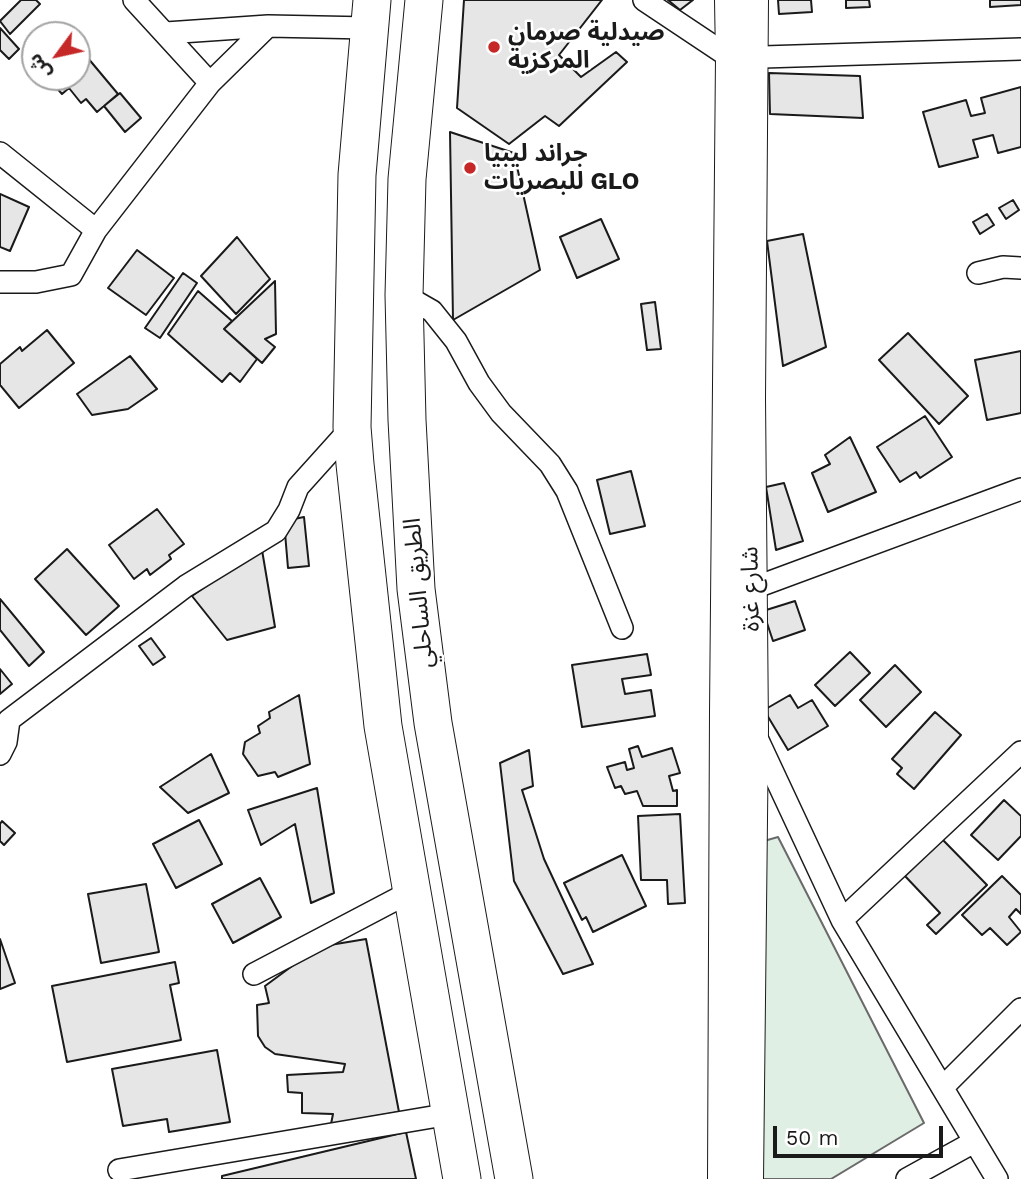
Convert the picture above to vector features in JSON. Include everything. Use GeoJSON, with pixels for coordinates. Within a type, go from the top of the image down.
{"type":"FeatureCollection","features":[{"type":"Feature","properties":{"kind":"highway","name":"الطريق الساحلي"},"geometry":{"type":"LineString","coordinates":[[424,0],[407,179],[404,295],[407,432],[416,589],[433,723],[514,1179]]}},
{"type":"Feature","properties":{"kind":"highway","name":"الطريق الساحلي"},"geometry":{"type":"LineString","coordinates":[[370,14],[357,175],[352,427],[383,726],[462,1179]]}},
{"type":"Feature","properties":{"kind":"highway"},"geometry":{"type":"LineString","coordinates":[[357,175],[407,179]]}},
{"type":"Feature","properties":{"kind":"street"},"geometry":{"type":"LineString","coordinates":[[134,0],[210,83]]}},
{"type":"Feature","properties":{"kind":"street"},"geometry":{"type":"LineString","coordinates":[[644,0],[743,57],[1021,49]]}},
{"type":"Feature","properties":{"kind":"street","name":"شارع غزة"},"geometry":{"type":"LineString","coordinates":[[730,0],[743,57],[750,398],[753,729],[748,1179]]}},
{"type":"Feature","properties":{"kind":"street","name":"شارع غزة"},"geometry":{"type":"LineString","coordinates":[[723,1179],[725,711],[743,57],[753,0]]}},
{"type":"Feature","properties":{"kind":"street"},"geometry":{"type":"LineString","coordinates":[[166,33],[268,26],[370,14]]}},
{"type":"Feature","properties":{"kind":"street"},"geometry":{"type":"LineString","coordinates":[[0,282],[36,282],[71,275],[96,230],[210,83],[268,26]]}},
{"type":"Feature","properties":{"kind":"street"},"geometry":{"type":"LineString","coordinates":[[0,153],[96,230]]}},
{"type":"Feature","properties":{"kind":"street"},"geometry":{"type":"LineString","coordinates":[[978,273],[1003,267],[1021,268]]}},
{"type":"Feature","properties":{"kind":"street"},"geometry":{"type":"LineString","coordinates":[[404,295],[432,311],[456,341],[479,383],[500,413],[550,464],[567,491],[622,628]]}},
{"type":"Feature","properties":{"kind":"street"},"geometry":{"type":"LineString","coordinates":[[0,754],[6,742],[5,720],[186,586],[276,531],[289,510],[298,487],[352,427]]}},
{"type":"Feature","properties":{"kind":"street"},"geometry":{"type":"LineString","coordinates":[[751,589],[1021,489]]}},
{"type":"Feature","properties":{"kind":"street"},"geometry":{"type":"LineString","coordinates":[[725,711],[753,729],[842,920],[997,1179]]}},
{"type":"Feature","properties":{"kind":"street"},"geometry":{"type":"LineString","coordinates":[[842,920],[1021,752]]}},
{"type":"Feature","properties":{"kind":"street"},"geometry":{"type":"LineString","coordinates":[[254,974],[410,892]]}},
{"type":"Feature","properties":{"kind":"street"},"geometry":{"type":"LineString","coordinates":[[943,1087],[1021,1009]]}},
{"type":"Feature","properties":{"kind":"street"},"geometry":{"type":"LineString","coordinates":[[119,1170],[450,1114]]}},
{"type":"Feature","properties":{"kind":"street"},"geometry":{"type":"LineString","coordinates":[[907,1179],[974,1142]]}},
{"type":"Feature","properties":{"kind":"green space"},"geometry":{"type":"Polygon","coordinates":[[[778,837],[924,1123],[831,1179],[755,1179],[757,843],[778,837]]]}},
{"type":"Feature","properties":{"kind":"building"},"geometry":{"type":"Polygon","coordinates":[[[21,0],[36,0],[40,4],[10,34],[0,21],[21,0]]]}},
{"type":"Feature","properties":{"kind":"building"},"geometry":{"type":"Polygon","coordinates":[[[464,0],[602,0],[559,55],[581,77],[616,52],[627,62],[559,126],[545,116],[509,144],[457,108],[464,0]]]}},
{"type":"Feature","properties":{"kind":"building"},"geometry":{"type":"Polygon","coordinates":[[[668,0],[693,0],[680,10],[668,0]]]}},
{"type":"Feature","properties":{"kind":"building"},"geometry":{"type":"Polygon","coordinates":[[[778,0],[811,0],[812,12],[779,14],[778,0]]]}},
{"type":"Feature","properties":{"kind":"building"},"geometry":{"type":"Polygon","coordinates":[[[846,0],[869,0],[870,7],[846,8],[846,0]]]}},
{"type":"Feature","properties":{"kind":"building"},"geometry":{"type":"Polygon","coordinates":[[[990,0],[1021,0],[1021,5],[990,7],[990,0]]]}},
{"type":"Feature","properties":{"kind":"building"},"geometry":{"type":"Polygon","coordinates":[[[0,28],[19,49],[9,59],[0,50],[0,28]]]}},
{"type":"Feature","properties":{"kind":"building"},"geometry":{"type":"Polygon","coordinates":[[[91,62],[118,94],[97,112],[86,99],[81,103],[71,91],[91,91],[91,62]]]}},
{"type":"Feature","properties":{"kind":"building"},"geometry":{"type":"Polygon","coordinates":[[[769,73],[860,76],[863,118],[770,114],[769,73]]]}},
{"type":"Feature","properties":{"kind":"building"},"geometry":{"type":"Polygon","coordinates":[[[1021,87],[1021,147],[998,153],[993,135],[973,140],[978,157],[939,167],[923,112],[966,100],[971,116],[985,113],[981,98],[1021,87]]]}},
{"type":"Feature","properties":{"kind":"building"},"geometry":{"type":"Polygon","coordinates":[[[120,93],[141,118],[125,132],[104,106],[120,93]]]}},
{"type":"Feature","properties":{"kind":"building"},"geometry":{"type":"Polygon","coordinates":[[[450,132],[514,153],[540,270],[453,320],[450,132]]]}},
{"type":"Feature","properties":{"kind":"building"},"geometry":{"type":"Polygon","coordinates":[[[0,194],[29,207],[10,251],[0,247],[0,194]]]}},
{"type":"Feature","properties":{"kind":"building"},"geometry":{"type":"Polygon","coordinates":[[[1013,200],[1019,210],[1006,219],[999,208],[1013,200]]]}},
{"type":"Feature","properties":{"kind":"building"},"geometry":{"type":"Polygon","coordinates":[[[987,214],[994,225],[980,234],[973,222],[987,214]]]}},
{"type":"Feature","properties":{"kind":"building"},"geometry":{"type":"Polygon","coordinates":[[[601,219],[619,259],[577,278],[560,237],[601,219]]]}},
{"type":"Feature","properties":{"kind":"building"},"geometry":{"type":"Polygon","coordinates":[[[803,234],[826,347],[783,366],[767,241],[803,234]]]}},
{"type":"Feature","properties":{"kind":"building"},"geometry":{"type":"Polygon","coordinates":[[[237,237],[270,279],[236,314],[201,276],[237,237]]]}},
{"type":"Feature","properties":{"kind":"building"},"geometry":{"type":"Polygon","coordinates":[[[137,250],[174,278],[146,315],[108,288],[137,250]]]}},
{"type":"Feature","properties":{"kind":"building"},"geometry":{"type":"Polygon","coordinates":[[[183,273],[197,283],[160,338],[145,328],[183,273]]]}},
{"type":"Feature","properties":{"kind":"building"},"geometry":{"type":"Polygon","coordinates":[[[275,281],[276,334],[265,339],[275,347],[262,363],[224,329],[275,281]]]}},
{"type":"Feature","properties":{"kind":"building"},"geometry":{"type":"Polygon","coordinates":[[[198,291],[232,321],[224,329],[257,359],[240,382],[230,373],[222,382],[168,334],[198,291]]]}},
{"type":"Feature","properties":{"kind":"building"},"geometry":{"type":"Polygon","coordinates":[[[655,302],[661,349],[647,350],[641,304],[655,302]]]}},
{"type":"Feature","properties":{"kind":"building"},"geometry":{"type":"Polygon","coordinates":[[[47,330],[74,363],[19,408],[0,385],[0,364],[20,347],[22,351],[47,330]]]}},
{"type":"Feature","properties":{"kind":"building"},"geometry":{"type":"Polygon","coordinates":[[[908,333],[968,396],[939,424],[879,360],[908,333]]]}},
{"type":"Feature","properties":{"kind":"building"},"geometry":{"type":"Polygon","coordinates":[[[1021,351],[1021,413],[987,420],[975,360],[1021,351]]]}},
{"type":"Feature","properties":{"kind":"building"},"geometry":{"type":"Polygon","coordinates":[[[130,356],[157,389],[128,409],[92,415],[77,394],[130,356]]]}},
{"type":"Feature","properties":{"kind":"building"},"geometry":{"type":"Polygon","coordinates":[[[925,416],[952,457],[920,478],[916,472],[900,482],[877,447],[925,416]]]}},
{"type":"Feature","properties":{"kind":"building"},"geometry":{"type":"Polygon","coordinates":[[[850,437],[876,492],[828,512],[812,473],[830,464],[825,455],[850,437]]]}},
{"type":"Feature","properties":{"kind":"building"},"geometry":{"type":"Polygon","coordinates":[[[631,471],[645,526],[610,534],[597,480],[631,471]]]}},
{"type":"Feature","properties":{"kind":"building"},"geometry":{"type":"Polygon","coordinates":[[[784,483],[803,541],[776,550],[766,487],[784,483]]]}},
{"type":"Feature","properties":{"kind":"building"},"geometry":{"type":"Polygon","coordinates":[[[157,509],[184,544],[169,555],[171,559],[150,575],[147,569],[134,579],[109,545],[157,509]]]}},
{"type":"Feature","properties":{"kind":"building"},"geometry":{"type":"Polygon","coordinates":[[[304,517],[309,566],[288,568],[284,521],[304,517]]]}},
{"type":"Feature","properties":{"kind":"building"},"geometry":{"type":"Polygon","coordinates":[[[67,549],[119,606],[86,635],[35,579],[67,549]]]}},
{"type":"Feature","properties":{"kind":"building"},"geometry":{"type":"Polygon","coordinates":[[[262,550],[275,627],[227,640],[192,596],[262,550]]]}},
{"type":"Feature","properties":{"kind":"building"},"geometry":{"type":"Polygon","coordinates":[[[0,599],[44,652],[29,666],[0,630],[0,599]]]}},
{"type":"Feature","properties":{"kind":"building"},"geometry":{"type":"Polygon","coordinates":[[[795,601],[805,630],[773,641],[763,611],[795,601]]]}},
{"type":"Feature","properties":{"kind":"building"},"geometry":{"type":"Polygon","coordinates":[[[151,638],[165,657],[153,665],[139,646],[151,638]]]}},
{"type":"Feature","properties":{"kind":"building"},"geometry":{"type":"Polygon","coordinates":[[[850,652],[870,673],[835,706],[815,685],[850,652]]]}},
{"type":"Feature","properties":{"kind":"building"},"geometry":{"type":"Polygon","coordinates":[[[647,654],[651,675],[622,679],[625,694],[651,690],[655,716],[582,727],[572,665],[647,654]]]}},
{"type":"Feature","properties":{"kind":"building"},"geometry":{"type":"Polygon","coordinates":[[[895,665],[921,692],[886,727],[860,700],[895,665]]]}},
{"type":"Feature","properties":{"kind":"building"},"geometry":{"type":"Polygon","coordinates":[[[0,669],[12,684],[0,694],[0,669]]]}},
{"type":"Feature","properties":{"kind":"building"},"geometry":{"type":"Polygon","coordinates":[[[299,695],[310,764],[278,777],[275,772],[258,776],[243,754],[245,742],[260,733],[258,726],[270,718],[269,712],[299,695]]]}},
{"type":"Feature","properties":{"kind":"building"},"geometry":{"type":"Polygon","coordinates":[[[790,695],[798,708],[812,700],[828,726],[788,750],[764,710],[790,695]]]}},
{"type":"Feature","properties":{"kind":"building"},"geometry":{"type":"Polygon","coordinates":[[[935,712],[961,735],[914,789],[897,774],[902,768],[892,759],[935,712]]]}},
{"type":"Feature","properties":{"kind":"building"},"geometry":{"type":"Polygon","coordinates":[[[638,746],[642,757],[672,748],[680,773],[669,776],[673,791],[677,790],[677,806],[643,806],[637,791],[625,794],[621,786],[615,788],[607,767],[625,762],[627,770],[634,768],[629,749],[638,746]]]}},
{"type":"Feature","properties":{"kind":"building"},"geometry":{"type":"Polygon","coordinates":[[[529,750],[533,786],[522,790],[544,859],[593,964],[563,974],[514,881],[500,763],[529,750]]]}},
{"type":"Feature","properties":{"kind":"building"},"geometry":{"type":"Polygon","coordinates":[[[211,754],[229,793],[188,813],[160,787],[211,754]]]}},
{"type":"Feature","properties":{"kind":"building"},"geometry":{"type":"Polygon","coordinates":[[[317,788],[334,893],[311,903],[295,824],[261,845],[248,810],[317,788]]]}},
{"type":"Feature","properties":{"kind":"building"},"geometry":{"type":"Polygon","coordinates":[[[1004,800],[1021,816],[1021,836],[998,860],[971,835],[1004,800]]]}},
{"type":"Feature","properties":{"kind":"building"},"geometry":{"type":"Polygon","coordinates":[[[680,814],[685,903],[668,904],[667,880],[641,880],[638,816],[680,814]]]}},
{"type":"Feature","properties":{"kind":"building"},"geometry":{"type":"Polygon","coordinates":[[[199,820],[222,864],[176,888],[153,844],[199,820]]]}},
{"type":"Feature","properties":{"kind":"building"},"geometry":{"type":"Polygon","coordinates":[[[2,821],[15,833],[4,845],[0,841],[2,821]]]}},
{"type":"Feature","properties":{"kind":"building"},"geometry":{"type":"Polygon","coordinates":[[[942,839],[987,885],[936,934],[927,925],[940,913],[905,876],[942,839]]]}},
{"type":"Feature","properties":{"kind":"building"},"geometry":{"type":"Polygon","coordinates":[[[622,855],[646,906],[593,932],[586,917],[582,920],[564,883],[622,855]]]}},
{"type":"Feature","properties":{"kind":"building"},"geometry":{"type":"Polygon","coordinates":[[[1002,876],[1021,895],[1021,914],[1016,909],[1009,917],[1021,932],[1007,945],[990,928],[982,935],[962,915],[1002,876]]]}},
{"type":"Feature","properties":{"kind":"building"},"geometry":{"type":"Polygon","coordinates":[[[260,878],[281,917],[233,943],[212,904],[260,878]]]}},
{"type":"Feature","properties":{"kind":"building"},"geometry":{"type":"Polygon","coordinates":[[[146,884],[159,952],[101,963],[88,894],[146,884]]]}},
{"type":"Feature","properties":{"kind":"building"},"geometry":{"type":"Polygon","coordinates":[[[0,939],[15,983],[0,989],[0,939]]]}},
{"type":"Feature","properties":{"kind":"building"},"geometry":{"type":"Polygon","coordinates":[[[366,939],[399,1112],[331,1124],[333,1114],[302,1113],[302,1093],[288,1092],[287,1075],[343,1072],[345,1064],[275,1054],[265,1047],[258,1036],[257,1005],[269,1003],[265,986],[318,947],[366,939]]]}},
{"type":"Feature","properties":{"kind":"building"},"geometry":{"type":"Polygon","coordinates":[[[175,962],[179,983],[170,985],[181,1040],[67,1062],[52,986],[175,962]]]}},
{"type":"Feature","properties":{"kind":"building"},"geometry":{"type":"Polygon","coordinates":[[[217,1050],[230,1122],[169,1132],[167,1119],[123,1126],[112,1069],[217,1050]]]}},
{"type":"Feature","properties":{"kind":"building"},"geometry":{"type":"Polygon","coordinates":[[[406,1132],[416,1179],[222,1179],[222,1176],[406,1132]]]}},
{"type":"Feature","properties":{"kind":"place","name":"صيدلية صرمان المركزية"},"geometry":{"type":"Point","coordinates":[494,47]}},
{"type":"Feature","properties":{"kind":"place","name":"جراند ليبيا للبصريات GLO"},"geometry":{"type":"Point","coordinates":[470,168]}}]}
